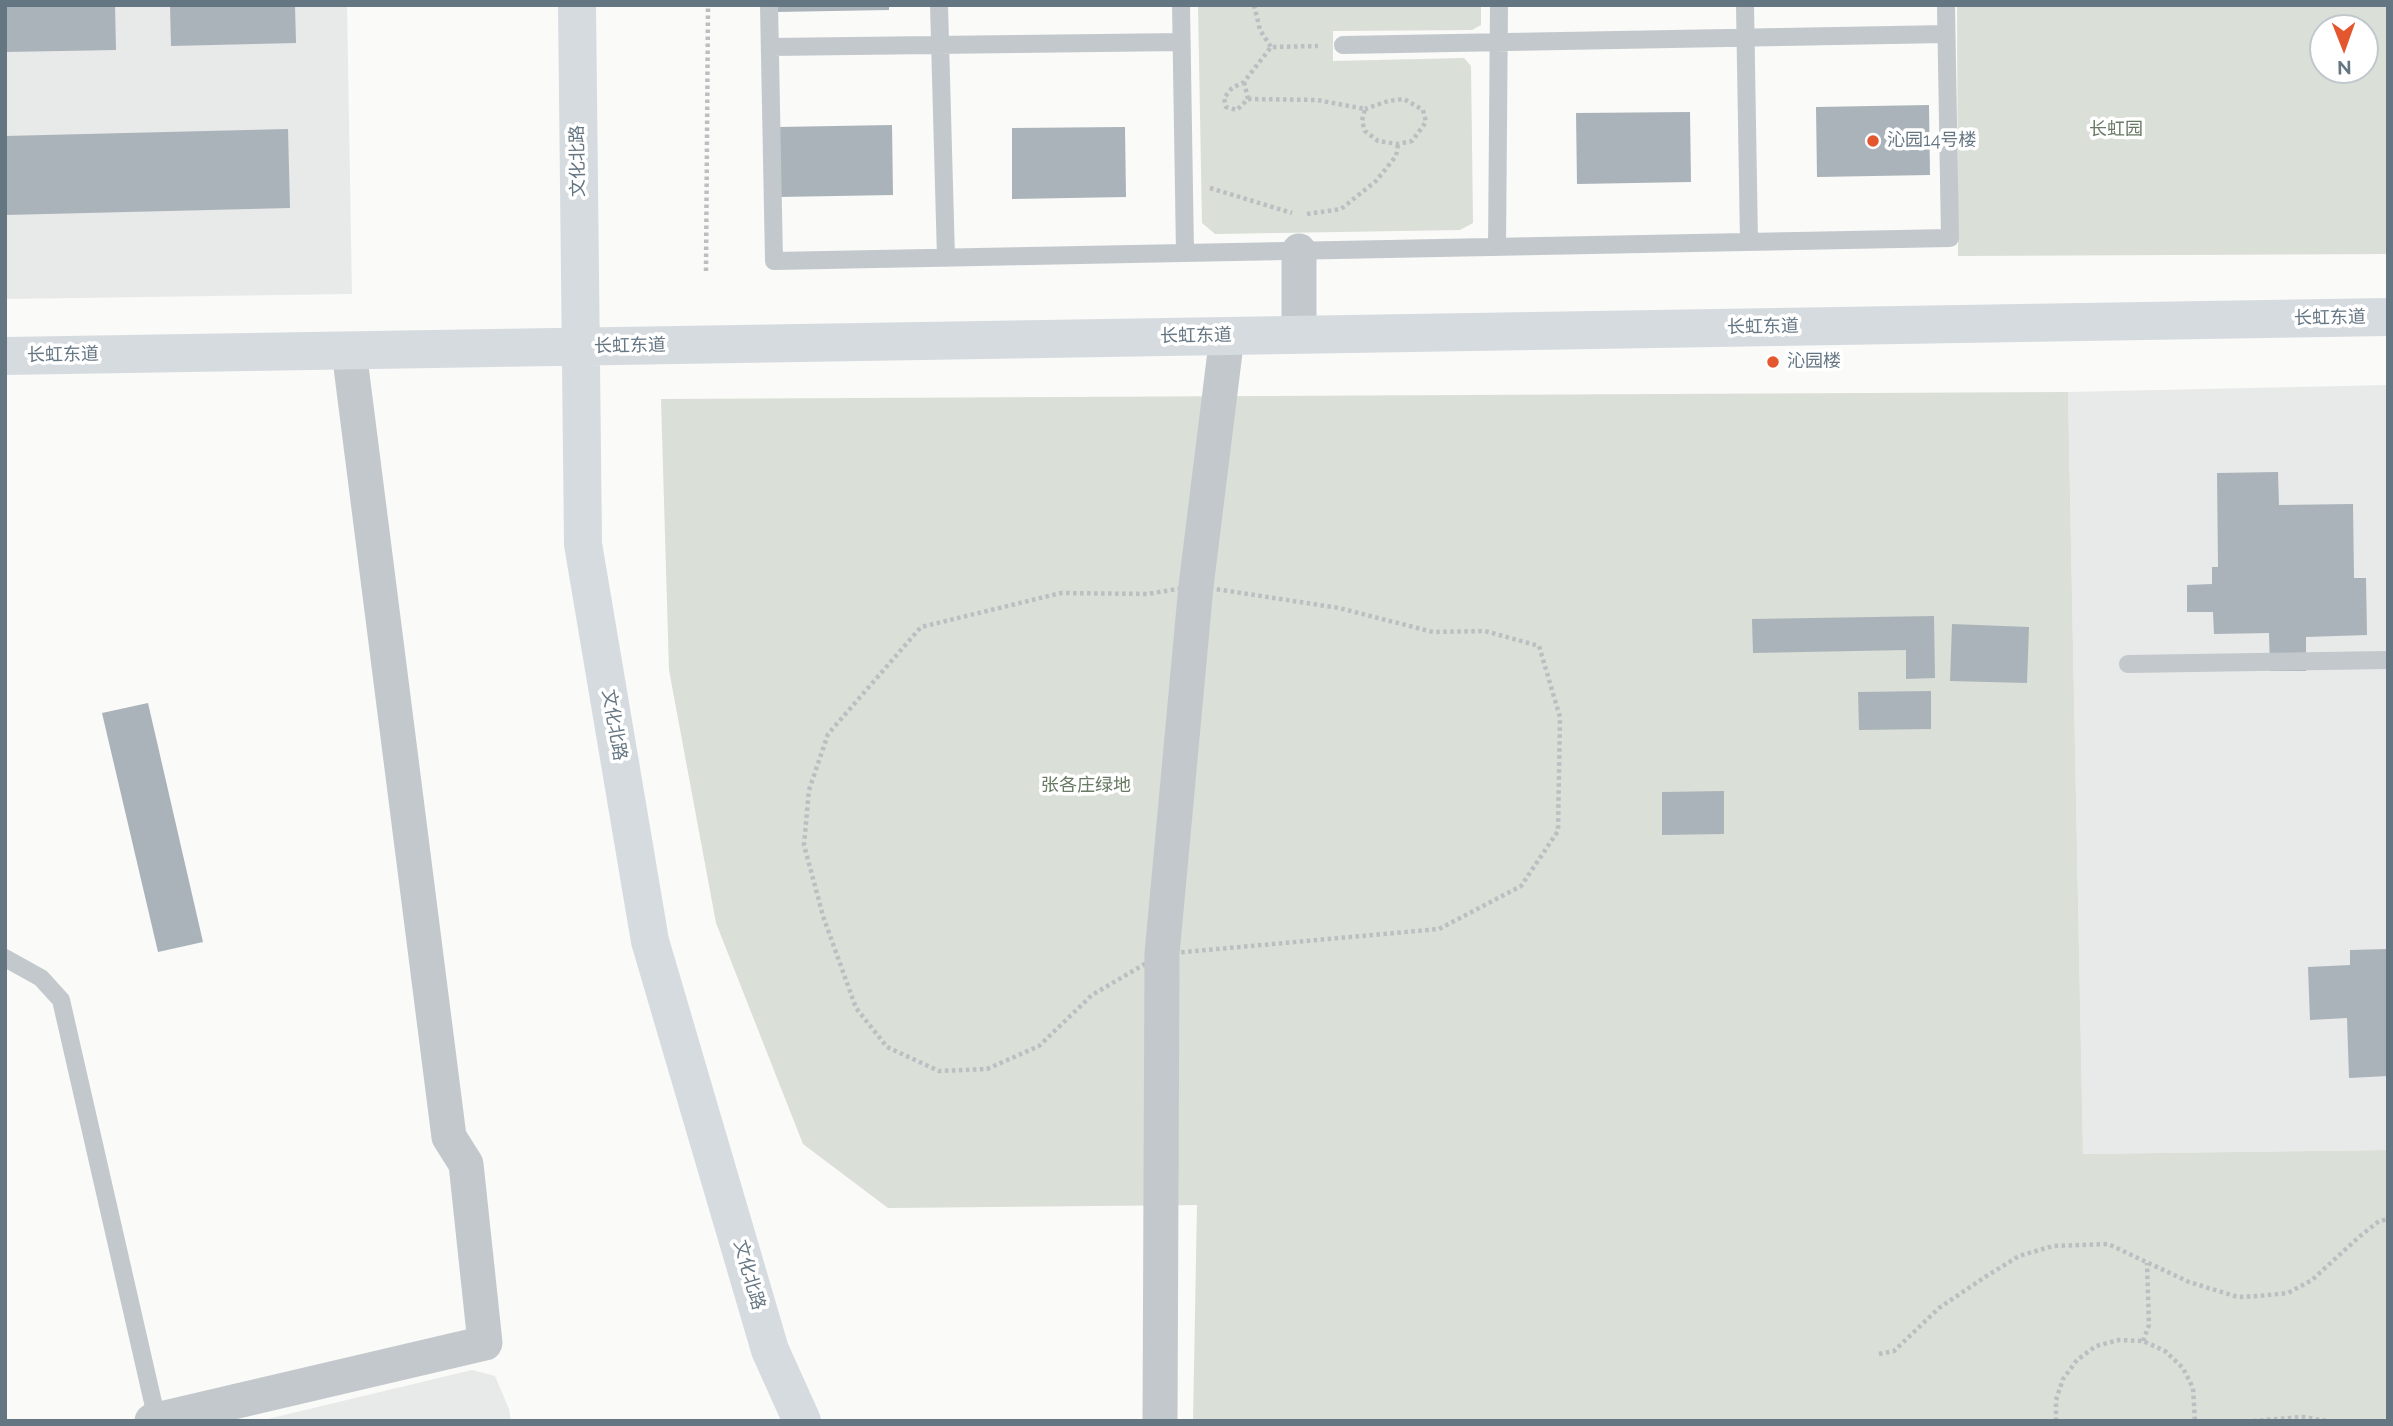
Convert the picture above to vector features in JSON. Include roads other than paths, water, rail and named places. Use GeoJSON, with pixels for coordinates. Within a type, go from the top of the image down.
{"type":"FeatureCollection","features":[{"type":"Feature","properties":{"kind":"street","name":"文化北路"},"geometry":{"type":"LineString","coordinates":[[577,5],[583,544],[650,941],[771,1350],[802,1421]]}},
{"type":"Feature","properties":{"kind":"street"},"geometry":{"type":"LineString","coordinates":[[1299,251],[1299,335]]}},
{"type":"Feature","properties":{"kind":"street","name":"长虹东道"},"geometry":{"type":"LineString","coordinates":[[5,356],[2388,317]]}},
{"type":"Feature","properties":{"kind":"street"},"geometry":{"type":"LineString","coordinates":[[1160,1421],[1162,954],[1196,586],[1227,336]]}},
{"type":"Feature","properties":{"kind":"street"},"geometry":{"type":"LineString","coordinates":[[154,1420],[485,1343],[466,1164],[449,1137],[349,351]]}},
{"type":"Feature","properties":{"kind":"lane"},"geometry":{"type":"LineString","coordinates":[[769,5],[774,261],[1950,238],[1946,5]]}},
{"type":"Feature","properties":{"kind":"lane"},"geometry":{"type":"LineString","coordinates":[[939,5],[946,258]]}},
{"type":"Feature","properties":{"kind":"lane"},"geometry":{"type":"LineString","coordinates":[[1181,5],[1185,253]]}},
{"type":"Feature","properties":{"kind":"lane"},"geometry":{"type":"LineString","coordinates":[[1497,247],[1499,5]]}},
{"type":"Feature","properties":{"kind":"lane"},"geometry":{"type":"LineString","coordinates":[[1745,5],[1749,242]]}},
{"type":"Feature","properties":{"kind":"lane"},"geometry":{"type":"LineString","coordinates":[[1343,45],[1946,34]]}},
{"type":"Feature","properties":{"kind":"lane"},"geometry":{"type":"LineString","coordinates":[[770,47],[1181,42]]}},
{"type":"Feature","properties":{"kind":"lane"},"geometry":{"type":"LineString","coordinates":[[2128,664],[2388,660]]}},
{"type":"Feature","properties":{"kind":"lane"},"geometry":{"type":"LineString","coordinates":[[5,958],[41,978],[61,1000],[154,1420]]}},
{"type":"Feature","properties":{"kind":"place","name":"沁园14号楼"},"geometry":{"type":"Point","coordinates":[1873,141]}},
{"type":"Feature","properties":{"kind":"place","name":"沁园楼"},"geometry":{"type":"Point","coordinates":[1773,362]}},
{"type":"Feature","properties":{"kind":"park label","name":"长虹园"},"geometry":{"type":"Point","coordinates":[2116,130]}},
{"type":"Feature","properties":{"kind":"park label","name":"张各庄绿地"},"geometry":{"type":"Point","coordinates":[1086,786]}}]}
